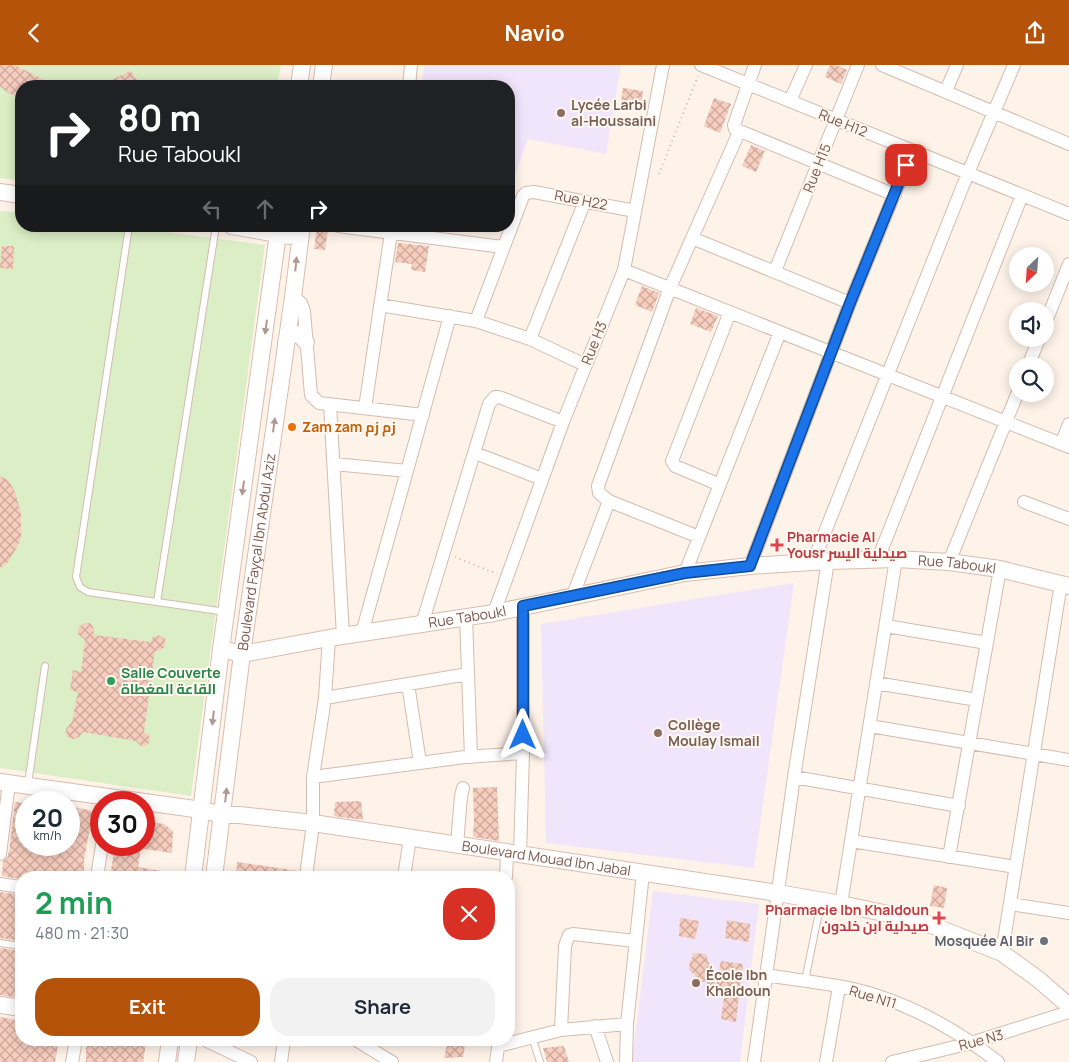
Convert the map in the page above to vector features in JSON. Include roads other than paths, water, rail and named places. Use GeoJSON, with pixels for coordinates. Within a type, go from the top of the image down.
{"type":"FeatureCollection","features":[{"type":"Feature","properties":{"kind":"main road"},"geometry":{"type":"LineString","coordinates":[[300,80],[302,65]]}},
{"type":"Feature","properties":{"kind":"main road"},"geometry":{"type":"LineString","coordinates":[[322,80],[324,65]]}},
{"type":"Feature","properties":{"kind":"main road"},"geometry":{"type":"LineString","coordinates":[[0,192],[15,194]]}},
{"type":"Feature","properties":{"kind":"main road","name":"Boulevard Fayçal Ibn Abdul Aziz"},"geometry":{"type":"LineString","coordinates":[[194,871],[221,649],[279,232]]}},
{"type":"Feature","properties":{"kind":"main road","name":"Boulevard Fayçal Ibn Abdul Aziz"},"geometry":{"type":"LineString","coordinates":[[215,871],[242,654],[301,233]]}},
{"type":"Feature","properties":{"kind":"main road"},"geometry":{"type":"LineString","coordinates":[[286,342],[290,335],[294,334],[299,334],[306,342]]}},
{"type":"Feature","properties":{"kind":"main road","name":"Rue Taboukl"},"geometry":{"type":"LineString","coordinates":[[221,649],[242,654],[336,637],[494,613],[685,573],[750,566],[878,559],[949,562],[1000,569],[1065,585]]}},
{"type":"Feature","properties":{"kind":"main road","name":"Boulevard Mouad Ibn Jabal"},"geometry":{"type":"LineString","coordinates":[[5,783],[90,797]]}},
{"type":"Feature","properties":{"kind":"main road","name":"Boulevard Mouad Ibn Jabal"},"geometry":{"type":"LineString","coordinates":[[155,805],[202,810],[223,815],[313,823],[841,904],[931,925],[1002,953],[1038,979],[1069,1006]]}},
{"type":"Feature","properties":{"kind":"main road"},"geometry":{"type":"LineString","coordinates":[[0,1005],[15,1007]]}},
{"type":"Feature","properties":{"kind":"main road"},"geometry":{"type":"LineString","coordinates":[[167,1062],[169,1046]]}},
{"type":"Feature","properties":{"kind":"main road"},"geometry":{"type":"LineString","coordinates":[[186,1062],[188,1046]]}},
{"type":"Feature","properties":{"kind":"street"},"geometry":{"type":"LineString","coordinates":[[410,80],[411,65]]}},
{"type":"Feature","properties":{"kind":"street","name":"Rue H3"},"geometry":{"type":"LineString","coordinates":[[494,613],[563,422],[624,270],[663,65]]}},
{"type":"Feature","properties":{"kind":"street","name":"Rue H12"},"geometry":{"type":"LineString","coordinates":[[702,65],[1069,214]]}},
{"type":"Feature","properties":{"kind":"street"},"geometry":{"type":"LineString","coordinates":[[755,65],[734,125],[735,129],[895,195]]}},
{"type":"Feature","properties":{"kind":"street"},"geometry":{"type":"LineString","coordinates":[[790,101],[806,65]]}},
{"type":"Feature","properties":{"kind":"street","name":"Rue H15"},"geometry":{"type":"LineString","coordinates":[[775,271],[858,65]]}},
{"type":"Feature","properties":{"kind":"street"},"geometry":{"type":"LineString","coordinates":[[882,65],[908,70],[946,91],[993,112],[1068,140]]}},
{"type":"Feature","properties":{"kind":"street"},"geometry":{"type":"LineString","coordinates":[[946,91],[957,65]]}},
{"type":"Feature","properties":{"kind":"street"},"geometry":{"type":"LineString","coordinates":[[754,1062],[794,777],[820,561],[887,374],[993,112],[1014,65]]}},
{"type":"Feature","properties":{"kind":"street"},"geometry":{"type":"LineString","coordinates":[[699,537],[609,501],[599,493],[598,486],[670,288],[740,132]]}},
{"type":"Feature","properties":{"kind":"street"},"geometry":{"type":"LineString","coordinates":[[750,566],[850,303],[912,151]]}},
{"type":"Feature","properties":{"kind":"street","name":"Rue H22"},"geometry":{"type":"LineString","coordinates":[[515,216],[523,196],[526,193],[534,192],[636,211]]}},
{"type":"Feature","properties":{"kind":"street"},"geometry":{"type":"LineString","coordinates":[[878,559],[1022,195]]}},
{"type":"Feature","properties":{"kind":"street"},"geometry":{"type":"LineString","coordinates":[[530,339],[585,201]]}},
{"type":"Feature","properties":{"kind":"street"},"geometry":{"type":"LineString","coordinates":[[365,408],[392,232]]}},
{"type":"Feature","properties":{"kind":"street"},"geometry":{"type":"LineString","coordinates":[[410,232],[503,247],[476,321]]}},
{"type":"Feature","properties":{"kind":"street","name":"Rue H22"},"geometry":{"type":"LineString","coordinates":[[503,247],[509,232]]}},
{"type":"Feature","properties":{"kind":"street"},"geometry":{"type":"LineString","coordinates":[[692,238],[850,303]]}},
{"type":"Feature","properties":{"kind":"street"},"geometry":{"type":"LineString","coordinates":[[1054,302],[1069,264]]}},
{"type":"Feature","properties":{"kind":"street"},"geometry":{"type":"LineString","coordinates":[[624,270],[1065,445],[1069,424]]}},
{"type":"Feature","properties":{"kind":"street"},"geometry":{"type":"LineString","coordinates":[[293,297],[303,307],[311,395],[318,403],[423,415]]}},
{"type":"Feature","properties":{"kind":"street"},"geometry":{"type":"LineString","coordinates":[[380,305],[476,321],[530,339],[585,365]]}},
{"type":"Feature","properties":{"kind":"street"},"geometry":{"type":"LineString","coordinates":[[720,485],[675,466],[672,461],[730,312]]}},
{"type":"Feature","properties":{"kind":"street"},"geometry":{"type":"LineString","coordinates":[[362,633],[450,316]]}},
{"type":"Feature","properties":{"kind":"street"},"geometry":{"type":"LineString","coordinates":[[685,573],[780,332]]}},
{"type":"Feature","properties":{"kind":"street"},"geometry":{"type":"LineString","coordinates":[[422,624],[489,404],[495,397],[499,397],[563,422]]}},
{"type":"Feature","properties":{"kind":"street"},"geometry":{"type":"LineString","coordinates":[[949,562],[1014,402]]}},
{"type":"Feature","properties":{"kind":"street"},"geometry":{"type":"LineString","coordinates":[[307,871],[313,823],[313,777],[336,637],[334,465],[330,404]]}},
{"type":"Feature","properties":{"kind":"street"},"geometry":{"type":"LineString","coordinates":[[475,453],[542,479]]}},
{"type":"Feature","properties":{"kind":"street"},"geometry":{"type":"LineString","coordinates":[[334,465],[407,471]]}},
{"type":"Feature","properties":{"kind":"street"},"geometry":{"type":"LineString","coordinates":[[573,595],[609,501]]}},
{"type":"Feature","properties":{"kind":"street"},"geometry":{"type":"LineString","coordinates":[[1024,502],[1069,519]]}},
{"type":"Feature","properties":{"kind":"street"},"geometry":{"type":"LineString","coordinates":[[841,904],[896,559]]}},
{"type":"Feature","properties":{"kind":"street"},"geometry":{"type":"LineString","coordinates":[[950,857],[1000,569]]}},
{"type":"Feature","properties":{"kind":"street"},"geometry":{"type":"LineString","coordinates":[[1002,953],[1034,754],[1065,585]]}},
{"type":"Feature","properties":{"kind":"street"},"geometry":{"type":"LineString","coordinates":[[508,871],[513,855],[523,753],[523,606]]}},
{"type":"Feature","properties":{"kind":"street"},"geometry":{"type":"LineString","coordinates":[[466,617],[471,757]]}},
{"type":"Feature","properties":{"kind":"street"},"geometry":{"type":"LineString","coordinates":[[886,626],[987,643]]}},
{"type":"Feature","properties":{"kind":"street"},"geometry":{"type":"LineString","coordinates":[[325,698],[468,674]]}},
{"type":"Feature","properties":{"kind":"street"},"geometry":{"type":"LineString","coordinates":[[876,683],[977,700]]}},
{"type":"Feature","properties":{"kind":"street"},"geometry":{"type":"LineString","coordinates":[[408,684],[420,763]]}},
{"type":"Feature","properties":{"kind":"street"},"geometry":{"type":"LineString","coordinates":[[870,726],[1069,760]]}},
{"type":"Feature","properties":{"kind":"street"},"geometry":{"type":"LineString","coordinates":[[313,777],[471,757],[523,753]]}},
{"type":"Feature","properties":{"kind":"street"},"geometry":{"type":"LineString","coordinates":[[794,777],[959,806]]}},
{"type":"Feature","properties":{"kind":"street"},"geometry":{"type":"LineString","coordinates":[[0,854],[5,783]]}},
{"type":"Feature","properties":{"kind":"street"},"geometry":{"type":"LineString","coordinates":[[457,845],[463,788]]}},
{"type":"Feature","properties":{"kind":"street"},"geometry":{"type":"LineString","coordinates":[[405,871],[410,838]]}},
{"type":"Feature","properties":{"kind":"street"},"geometry":{"type":"LineString","coordinates":[[851,841],[1016,867]]}},
{"type":"Feature","properties":{"kind":"street"},"geometry":{"type":"LineString","coordinates":[[98,871],[100,856]]}},
{"type":"Feature","properties":{"kind":"street"},"geometry":{"type":"LineString","coordinates":[[626,1062],[627,1024],[643,873]]}},
{"type":"Feature","properties":{"kind":"street"},"geometry":{"type":"LineString","coordinates":[[0,884],[15,886]]}},
{"type":"Feature","properties":{"kind":"street"},"geometry":{"type":"LineString","coordinates":[[1010,905],[1069,913]]}},
{"type":"Feature","properties":{"kind":"street"},"geometry":{"type":"LineString","coordinates":[[561,1030],[565,946],[568,935],[635,941]]}},
{"type":"Feature","properties":{"kind":"street","name":"Rue N11"},"geometry":{"type":"LineString","coordinates":[[766,975],[874,995],[915,1011],[943,1026],[998,1062]]}},
{"type":"Feature","properties":{"kind":"street"},"geometry":{"type":"LineString","coordinates":[[826,1062],[839,987]]}},
{"type":"Feature","properties":{"kind":"street","name":"Rue N3"},"geometry":{"type":"LineString","coordinates":[[892,1062],[971,1043],[1069,1013]]}},
{"type":"Feature","properties":{"kind":"street"},"geometry":{"type":"LineString","coordinates":[[515,1040],[561,1030],[627,1024]]}},
{"type":"Feature","properties":{"kind":"street"},"geometry":{"type":"LineString","coordinates":[[595,1026],[607,1062]]}},
{"type":"Feature","properties":{"kind":"street"},"geometry":{"type":"LineString","coordinates":[[72,1062],[75,1046]]}},
{"type":"Feature","properties":{"kind":"street"},"geometry":{"type":"LineString","coordinates":[[217,1046],[250,1062]]}},
{"type":"Feature","properties":{"kind":"street"},"geometry":{"type":"LineString","coordinates":[[281,1062],[283,1046]]}},
{"type":"Feature","properties":{"kind":"street"},"geometry":{"type":"LineString","coordinates":[[366,1046],[392,1062]]}},
{"type":"Feature","properties":{"kind":"street"},"geometry":{"type":"LineString","coordinates":[[496,1062],[499,1046]]}},
{"type":"Feature","properties":{"kind":"lane"},"geometry":{"type":"LineString","coordinates":[[128,232],[76,577],[80,587],[88,592],[226,612]]}},
{"type":"Feature","properties":{"kind":"lane"},"geometry":{"type":"LineString","coordinates":[[157,602],[215,232]]}},
{"type":"Feature","properties":{"kind":"lane"},"geometry":{"type":"LineString","coordinates":[[27,786],[45,665]]}},
{"type":"Feature","properties":{"kind":"lane"},"geometry":{"type":"LineString","coordinates":[[805,981],[821,901]]}},
{"type":"Feature","properties":{"kind":"lane"},"geometry":{"type":"LineString","coordinates":[[0,943],[15,945]]}},
{"type":"Feature","properties":{"kind":"lane"},"geometry":{"type":"LineString","coordinates":[[532,1037],[540,1062]]}},
{"type":"Feature","properties":{"kind":"place","name":"Lycée Larbi al-Houssaini"},"geometry":{"type":"Point","coordinates":[561,113]}},
{"type":"Feature","properties":{"kind":"place","name":"Zam zam زم زم"},"geometry":{"type":"Point","coordinates":[292,427]}},
{"type":"Feature","properties":{"kind":"place","name":"Pharmacie Al Yousr صيدلية اليسر"},"geometry":{"type":"Point","coordinates":[777,545]}},
{"type":"Feature","properties":{"kind":"place","name":"Salle Couverte القاعة المغطاة"},"geometry":{"type":"Point","coordinates":[111,681]}},
{"type":"Feature","properties":{"kind":"place","name":"Collège Moulay Ismail"},"geometry":{"type":"Point","coordinates":[658,733]}},
{"type":"Feature","properties":{"kind":"place","name":"Pharmacie Ibn Khaldoun صيدلية ابن خلدون"},"geometry":{"type":"Point","coordinates":[939,918]}},
{"type":"Feature","properties":{"kind":"place","name":"Mosquée Al Bir"},"geometry":{"type":"Point","coordinates":[1044,941]}},
{"type":"Feature","properties":{"kind":"place","name":"École Ibn Khaldoun"},"geometry":{"type":"Point","coordinates":[696,983]}}]}
